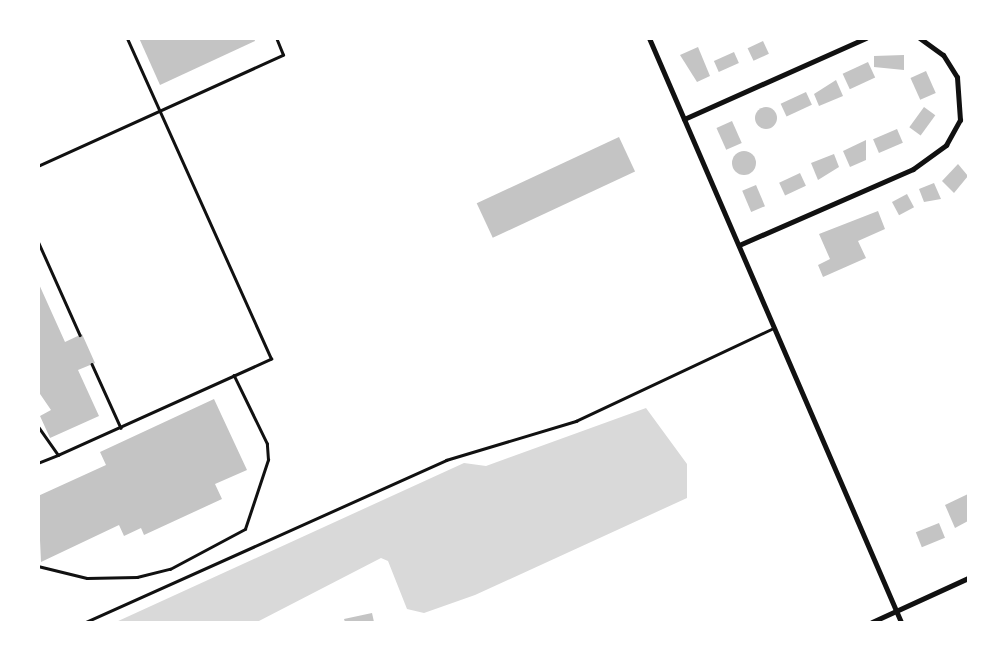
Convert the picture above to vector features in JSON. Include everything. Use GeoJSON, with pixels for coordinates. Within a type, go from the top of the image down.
{"type":"FeatureCollection","features":[{"type":"Feature","properties":{"kind":"street"},"geometry":{"type":"LineString","coordinates":[[649,38],[901,622]]}},
{"type":"Feature","properties":{"kind":"street"},"geometry":{"type":"LineString","coordinates":[[684,119],[866,38]]}},
{"type":"Feature","properties":{"kind":"street"},"geometry":{"type":"LineString","coordinates":[[739,245],[933,158],[960,120],[957,77],[933,42],[920,38]]}},
{"type":"Feature","properties":{"kind":"street"},"geometry":{"type":"LineString","coordinates":[[872,622],[968,578]]}},
{"type":"Feature","properties":{"kind":"lane"},"geometry":{"type":"LineString","coordinates":[[38,464],[271,359],[127,38]]}},
{"type":"Feature","properties":{"kind":"lane"},"geometry":{"type":"LineString","coordinates":[[38,166],[284,55],[276,38]]}},
{"type":"Feature","properties":{"kind":"lane"},"geometry":{"type":"LineString","coordinates":[[38,241],[79,335]]}},
{"type":"Feature","properties":{"kind":"lane"},"geometry":{"type":"LineString","coordinates":[[86,622],[446,460],[576,421],[775,328]]}},
{"type":"Feature","properties":{"kind":"lane"},"geometry":{"type":"LineString","coordinates":[[92,364],[121,428]]}},
{"type":"Feature","properties":{"kind":"lane"},"geometry":{"type":"LineString","coordinates":[[38,566],[87,578],[137,577],[170,569],[245,529],[268,460],[267,444],[234,376]]}},
{"type":"Feature","properties":{"kind":"lane"},"geometry":{"type":"LineString","coordinates":[[38,426],[58,455]]}},
{"type":"Feature","properties":{"kind":"shaded area"},"geometry":{"type":"Polygon","coordinates":[[[646,408],[687,464],[687,498],[475,595],[424,613],[407,609],[388,561],[381,558],[257,622],[116,622],[464,463],[486,466],[646,408]]]}},
{"type":"Feature","properties":{"kind":"building"},"geometry":{"type":"Polygon","coordinates":[[[139,38],[254,38],[255,41],[160,85],[139,38]]]}},
{"type":"Feature","properties":{"kind":"building"},"geometry":{"type":"Polygon","coordinates":[[[763,41],[769,54],[754,61],[748,48],[763,41]]]}},
{"type":"Feature","properties":{"kind":"building"},"geometry":{"type":"Polygon","coordinates":[[[698,47],[710,76],[697,82],[680,55],[698,47]]]}},
{"type":"Feature","properties":{"kind":"building"},"geometry":{"type":"Polygon","coordinates":[[[734,52],[739,63],[719,72],[714,61],[734,52]]]}},
{"type":"Feature","properties":{"kind":"building"},"geometry":{"type":"Polygon","coordinates":[[[904,55],[904,70],[874,67],[874,56],[904,55]]]}},
{"type":"Feature","properties":{"kind":"building"},"geometry":{"type":"Polygon","coordinates":[[[868,62],[875,77],[850,89],[843,74],[868,62]]]}},
{"type":"Feature","properties":{"kind":"building"},"geometry":{"type":"Polygon","coordinates":[[[926,71],[936,93],[920,100],[910,78],[926,71]]]}},
{"type":"Feature","properties":{"kind":"building"},"geometry":{"type":"Polygon","coordinates":[[[836,80],[843,96],[819,106],[814,94],[836,80]]]}},
{"type":"Feature","properties":{"kind":"building"},"geometry":{"type":"Polygon","coordinates":[[[806,92],[812,105],[787,117],[781,104],[806,92]]]}},
{"type":"Feature","properties":{"kind":"building"},"geometry":{"type":"Polygon","coordinates":[[[766,107],[776,114],[777,118],[770,128],[766,129],[756,122],[755,118],[762,108],[766,107]]]}},
{"type":"Feature","properties":{"kind":"building"},"geometry":{"type":"Polygon","coordinates":[[[924,107],[935,115],[921,135],[909,127],[924,107]]]}},
{"type":"Feature","properties":{"kind":"building"},"geometry":{"type":"Polygon","coordinates":[[[732,121],[742,143],[726,150],[716,128],[732,121]]]}},
{"type":"Feature","properties":{"kind":"building"},"geometry":{"type":"Polygon","coordinates":[[[897,129],[903,143],[879,153],[873,139],[897,129]]]}},
{"type":"Feature","properties":{"kind":"building"},"geometry":{"type":"Polygon","coordinates":[[[619,137],[635,171],[493,238],[477,203],[619,137]]]}},
{"type":"Feature","properties":{"kind":"building"},"geometry":{"type":"Polygon","coordinates":[[[866,140],[866,160],[850,167],[843,151],[866,140]]]}},
{"type":"Feature","properties":{"kind":"building"},"geometry":{"type":"Polygon","coordinates":[[[744,151],[753,154],[756,163],[753,172],[744,175],[735,172],[732,163],[735,154],[744,151]]]}},
{"type":"Feature","properties":{"kind":"building"},"geometry":{"type":"Polygon","coordinates":[[[834,154],[839,167],[818,180],[811,163],[834,154]]]}},
{"type":"Feature","properties":{"kind":"building"},"geometry":{"type":"Polygon","coordinates":[[[958,164],[968,176],[954,193],[942,181],[958,164]]]}},
{"type":"Feature","properties":{"kind":"building"},"geometry":{"type":"Polygon","coordinates":[[[800,173],[806,186],[785,195],[779,183],[800,173]]]}},
{"type":"Feature","properties":{"kind":"building"},"geometry":{"type":"Polygon","coordinates":[[[934,183],[941,199],[924,202],[919,189],[934,183]]]}},
{"type":"Feature","properties":{"kind":"building"},"geometry":{"type":"Polygon","coordinates":[[[756,185],[765,206],[751,212],[742,191],[756,185]]]}},
{"type":"Feature","properties":{"kind":"building"},"geometry":{"type":"Polygon","coordinates":[[[907,194],[914,207],[899,215],[892,202],[907,194]]]}},
{"type":"Feature","properties":{"kind":"building"},"geometry":{"type":"Polygon","coordinates":[[[878,211],[885,229],[858,241],[866,258],[823,277],[818,265],[830,259],[819,234],[878,211]]]}},
{"type":"Feature","properties":{"kind":"building"},"geometry":{"type":"Polygon","coordinates":[[[38,282],[65,342],[82,334],[95,363],[78,370],[99,416],[50,438],[40,416],[51,410],[38,391],[38,282]]]}},
{"type":"Feature","properties":{"kind":"building"},"geometry":{"type":"Polygon","coordinates":[[[214,399],[247,470],[215,484],[222,499],[144,535],[141,528],[124,536],[119,525],[41,562],[38,496],[106,465],[100,452],[214,399]]]}},
{"type":"Feature","properties":{"kind":"building"},"geometry":{"type":"Polygon","coordinates":[[[968,494],[968,521],[955,528],[945,505],[968,494]]]}},
{"type":"Feature","properties":{"kind":"building"},"geometry":{"type":"Polygon","coordinates":[[[939,523],[945,538],[922,547],[916,532],[939,523]]]}},
{"type":"Feature","properties":{"kind":"building"},"geometry":{"type":"Polygon","coordinates":[[[372,613],[374,622],[345,622],[344,619],[372,613]]]}}]}
